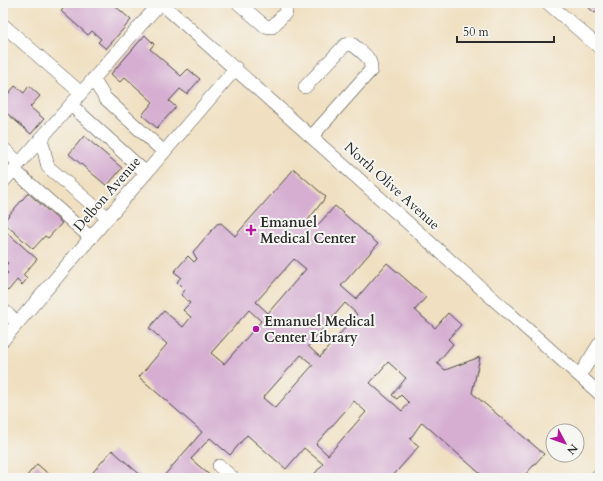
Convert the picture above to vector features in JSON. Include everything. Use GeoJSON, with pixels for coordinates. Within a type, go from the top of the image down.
{"type":"FeatureCollection","features":[{"type":"Feature","properties":{"kind":"street","name":"North Olive Avenue"},"geometry":{"type":"LineString","coordinates":[[161,3],[236,68],[600,394]]}},
{"type":"Feature","properties":{"kind":"street"},"geometry":{"type":"LineString","coordinates":[[3,182],[161,3]]}},
{"type":"Feature","properties":{"kind":"street"},"geometry":{"type":"LineString","coordinates":[[238,3],[265,26],[272,27],[286,12],[286,3]]}},
{"type":"Feature","properties":{"kind":"street"},"geometry":{"type":"LineString","coordinates":[[548,3],[600,48]]}},
{"type":"Feature","properties":{"kind":"street"},"geometry":{"type":"LineString","coordinates":[[3,25],[81,93]]}},
{"type":"Feature","properties":{"kind":"street"},"geometry":{"type":"LineString","coordinates":[[305,87],[345,45],[352,44],[369,58],[372,63],[370,70],[312,136]]}},
{"type":"Feature","properties":{"kind":"street","name":"Delbon Avenue"},"geometry":{"type":"LineString","coordinates":[[3,340],[236,68]]}},
{"type":"Feature","properties":{"kind":"street"},"geometry":{"type":"LineString","coordinates":[[93,79],[104,98],[164,152]]}},
{"type":"Feature","properties":{"kind":"street"},"geometry":{"type":"LineString","coordinates":[[71,105],[146,173]]}},
{"type":"Feature","properties":{"kind":"street"},"geometry":{"type":"LineString","coordinates":[[41,138],[48,167],[108,218]]}},
{"type":"Feature","properties":{"kind":"street"},"geometry":{"type":"LineString","coordinates":[[3,148],[16,166],[91,238]]}},
{"type":"Feature","properties":{"kind":"street"},"geometry":{"type":"LineString","coordinates":[[3,310],[18,323]]}},
{"type":"Feature","properties":{"kind":"street"},"geometry":{"type":"LineString","coordinates":[[580,375],[600,343]]}},
{"type":"Feature","properties":{"kind":"street"},"geometry":{"type":"LineString","coordinates":[[219,466],[233,478]]}},
{"type":"Feature","properties":{"kind":"street"},"geometry":{"type":"LineString","coordinates":[[596,478],[600,474]]}},
{"type":"Feature","properties":{"kind":"building"},"geometry":{"type":"Polygon","coordinates":[[[69,3],[112,3],[131,20],[106,49],[98,42],[101,39],[92,31],[88,35],[61,11],[69,3]]]}},
{"type":"Feature","properties":{"kind":"building"},"geometry":{"type":"Polygon","coordinates":[[[583,3],[600,3],[600,7],[595,13],[583,3]]]}},
{"type":"Feature","properties":{"kind":"building"},"geometry":{"type":"Polygon","coordinates":[[[145,35],[154,44],[150,49],[181,76],[188,69],[200,79],[187,94],[180,89],[169,101],[176,107],[157,128],[142,115],[153,102],[125,77],[120,82],[111,74],[145,35]]]}},
{"type":"Feature","properties":{"kind":"building"},"geometry":{"type":"Polygon","coordinates":[[[15,86],[24,93],[29,86],[40,96],[30,107],[44,119],[31,134],[3,110],[3,100],[15,86]]]}},
{"type":"Feature","properties":{"kind":"building"},"geometry":{"type":"Polygon","coordinates":[[[84,136],[122,168],[107,186],[69,154],[84,136]]]}},
{"type":"Feature","properties":{"kind":"building"},"geometry":{"type":"Polygon","coordinates":[[[294,169],[326,197],[308,220],[316,227],[335,206],[378,244],[341,286],[356,299],[387,263],[426,297],[415,310],[435,328],[448,313],[461,325],[448,339],[453,344],[437,363],[445,370],[480,357],[472,393],[544,454],[522,478],[485,478],[422,422],[410,439],[419,446],[391,478],[311,478],[323,464],[304,448],[286,469],[247,435],[230,455],[210,438],[191,459],[213,478],[162,478],[202,432],[139,377],[167,344],[149,328],[164,311],[183,327],[191,317],[183,310],[190,303],[181,295],[185,290],[177,282],[181,277],[174,272],[188,256],[194,262],[197,259],[193,252],[217,224],[221,223],[235,236],[294,169]],[[294,259],[256,302],[268,313],[306,269],[294,259]],[[345,303],[308,346],[320,357],[357,314],[345,303]],[[249,310],[211,353],[224,364],[261,321],[249,310]],[[301,355],[263,398],[275,408],[313,365],[301,355]],[[388,362],[370,383],[402,411],[409,403],[401,395],[397,399],[392,395],[406,378],[388,362]],[[354,401],[316,444],[328,455],[366,412],[354,401]]]}},
{"type":"Feature","properties":{"kind":"building"},"geometry":{"type":"Polygon","coordinates":[[[28,193],[62,223],[48,238],[45,236],[33,249],[3,222],[28,193]]]}},
{"type":"Feature","properties":{"kind":"building"},"geometry":{"type":"Polygon","coordinates":[[[3,229],[37,259],[23,275],[27,279],[22,285],[17,280],[8,291],[3,287],[3,278],[8,273],[3,269],[8,263],[3,259],[3,229]]]}},
{"type":"Feature","properties":{"kind":"building"},"geometry":{"type":"Polygon","coordinates":[[[112,450],[144,478],[88,478],[112,450]]]}},
{"type":"Feature","properties":{"kind":"building"},"geometry":{"type":"Polygon","coordinates":[[[37,464],[53,478],[25,478],[37,464]]]}},
{"type":"Feature","properties":{"kind":"place","name":"Emanuel Medical Center"},"geometry":{"type":"Point","coordinates":[251,230]}},
{"type":"Feature","properties":{"kind":"place","name":"Emanuel Medical Center Library"},"geometry":{"type":"Point","coordinates":[256,329]}}]}
